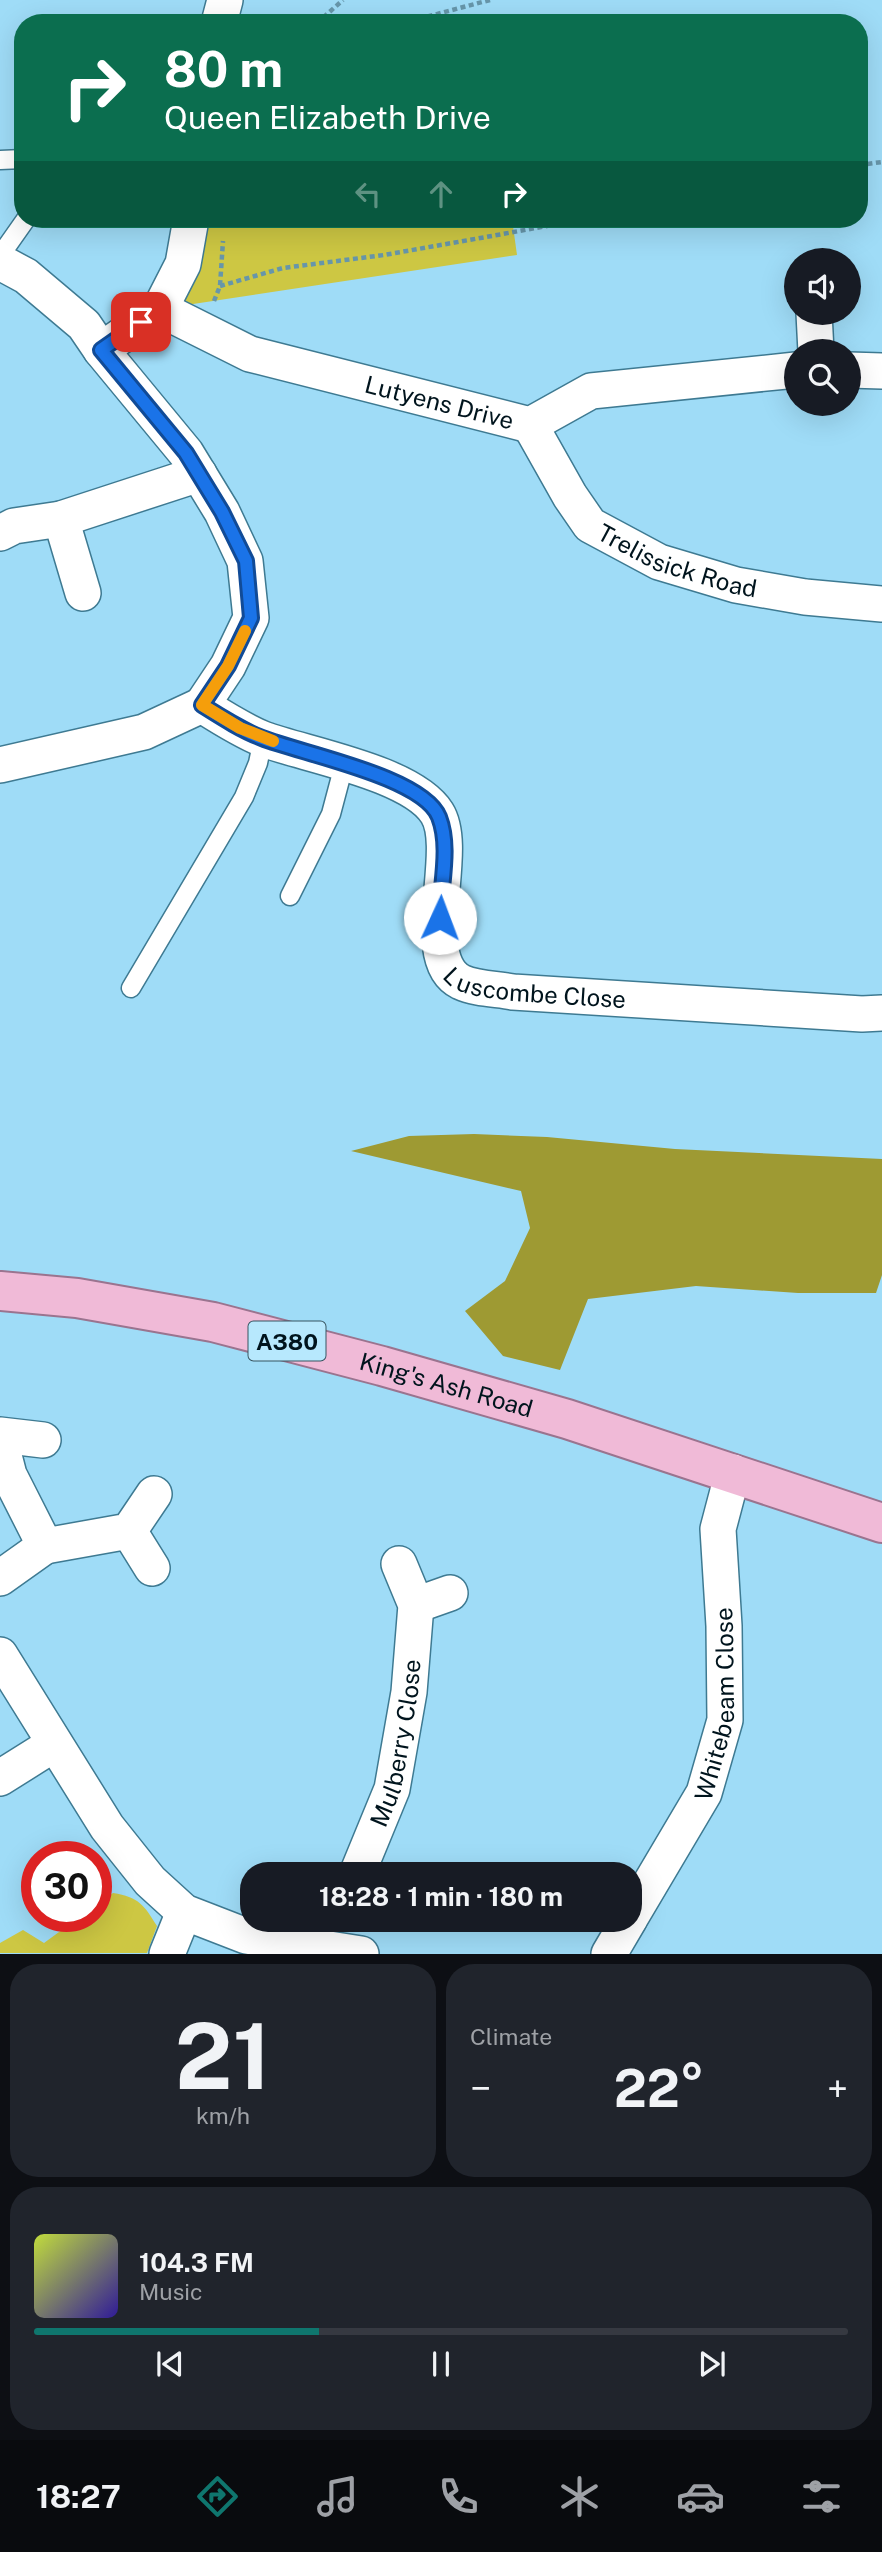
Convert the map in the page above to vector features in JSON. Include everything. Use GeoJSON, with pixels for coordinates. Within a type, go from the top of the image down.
{"type":"FeatureCollection","features":[{"type":"Feature","properties":{"kind":"highway","name":"King's Ash Road"},"geometry":{"type":"LineString","coordinates":[[0,1291],[77,1298],[213,1322],[382,1366],[733,1472],[882,1523]]}},
{"type":"Feature","properties":{"kind":"street"},"geometry":{"type":"LineString","coordinates":[[101,350],[160,309],[183,264],[189,228]]}},
{"type":"Feature","properties":{"kind":"street"},"geometry":{"type":"LineString","coordinates":[[0,262],[26,276],[84,325],[101,350],[186,453],[222,512],[246,561],[251,618],[228,666],[202,705],[144,732],[0,765]]}},
{"type":"Feature","properties":{"kind":"street","name":"Lutyens Drive"},"geometry":{"type":"LineString","coordinates":[[160,309],[250,354],[530,425],[591,391],[784,371]]}},
{"type":"Feature","properties":{"kind":"street"},"geometry":{"type":"LineString","coordinates":[[861,370],[882,371]]}},
{"type":"Feature","properties":{"kind":"street","name":"Trelissick Road"},"geometry":{"type":"LineString","coordinates":[[530,425],[570,496],[590,525],[660,562],[736,585],[805,597],[882,604]]}},
{"type":"Feature","properties":{"kind":"street"},"geometry":{"type":"LineString","coordinates":[[0,533],[14,526],[61,519],[199,474]]}},
{"type":"Feature","properties":{"kind":"street"},"geometry":{"type":"LineString","coordinates":[[61,519],[83,593]]}},
{"type":"Feature","properties":{"kind":"street","name":"Luscombe Close"},"geometry":{"type":"LineString","coordinates":[[202,705],[263,739],[392,780],[423,797],[438,814],[444,836],[440,944],[445,966],[459,981],[513,992],[862,1014],[882,1013]]}},
{"type":"Feature","properties":{"kind":"street"},"geometry":{"type":"LineString","coordinates":[[0,1434],[43,1440]]}},
{"type":"Feature","properties":{"kind":"street"},"geometry":{"type":"LineString","coordinates":[[0,1440],[9,1475],[45,1546]]}},
{"type":"Feature","properties":{"kind":"street","name":"Whitebeam Close"},"geometry":{"type":"LineString","coordinates":[[625,1937],[704,1793],[725,1720],[724,1626],[718,1529],[733,1472]]}},
{"type":"Feature","properties":{"kind":"street"},"geometry":{"type":"LineString","coordinates":[[0,1578],[45,1546],[129,1531],[155,1494]]}},
{"type":"Feature","properties":{"kind":"street"},"geometry":{"type":"LineString","coordinates":[[129,1531],[152,1568]]}},
{"type":"Feature","properties":{"kind":"street","name":"Mulberry Close"},"geometry":{"type":"LineString","coordinates":[[362,1862],[392,1789],[409,1692],[416,1605],[399,1564]]}},
{"type":"Feature","properties":{"kind":"street"},"geometry":{"type":"LineString","coordinates":[[416,1605],[450,1593]]}},
{"type":"Feature","properties":{"kind":"street"},"geometry":{"type":"LineString","coordinates":[[0,1655],[107,1827],[150,1881],[184,1912],[246,1937],[348,1941]]}},
{"type":"Feature","properties":{"kind":"street"},"geometry":{"type":"LineString","coordinates":[[0,1778],[54,1744]]}},
{"type":"Feature","properties":{"kind":"street"},"geometry":{"type":"LineString","coordinates":[[167,1954],[184,1912]]}},
{"type":"Feature","properties":{"kind":"lane"},"geometry":{"type":"LineString","coordinates":[[0,256],[20,228]]}},
{"type":"Feature","properties":{"kind":"lane"},"geometry":{"type":"LineString","coordinates":[[131,988],[244,797],[258,763],[263,739]]}},
{"type":"Feature","properties":{"kind":"lane"},"geometry":{"type":"LineString","coordinates":[[289,896],[331,814],[344,765]]}},
{"type":"Feature","properties":{"kind":"path"},"geometry":{"type":"LineString","coordinates":[[327,14],[343,0]]}},
{"type":"Feature","properties":{"kind":"path"},"geometry":{"type":"LineString","coordinates":[[436,14],[490,0]]}},
{"type":"Feature","properties":{"kind":"path"},"geometry":{"type":"LineString","coordinates":[[220,286],[284,268],[537,228]]}},
{"type":"Feature","properties":{"kind":"path"},"geometry":{"type":"LineString","coordinates":[[202,330],[220,286],[223,232]]}},
{"type":"Feature","properties":{"kind":"shaded area"},"geometry":{"type":"Polygon","coordinates":[[[188,228],[513,228],[517,255],[160,309],[188,228]]]}},
{"type":"Feature","properties":{"kind":"shaded area"},"geometry":{"type":"Polygon","coordinates":[[[474,1134],[547,1137],[675,1149],[882,1159],[882,1275],[876,1293],[798,1293],[696,1286],[588,1299],[560,1370],[503,1356],[465,1311],[505,1281],[530,1228],[521,1191],[351,1151],[409,1136],[474,1134]]]}},
{"type":"Feature","properties":{"kind":"shaded area"},"geometry":{"type":"Polygon","coordinates":[[[112,1894],[129,1897],[140,1903],[157,1926],[147,1953],[0,1953],[0,1943],[21,1931],[44,1943],[59,1932],[112,1932],[112,1894]]]}},
{"type":"Feature","properties":{"kind":"slow traffic"},"geometry":{"type":"LineString","coordinates":[[245,631],[228,666],[202,705],[240,728],[273,741]]}},
{"type":"Feature","properties":{"kind":"route"},"geometry":{"type":"LineString","coordinates":[[141,322],[101,350],[186,453],[222,512],[246,561],[251,618],[228,666],[202,705],[263,739],[392,780],[423,797],[438,814],[444,836],[440,918]]}}]}
